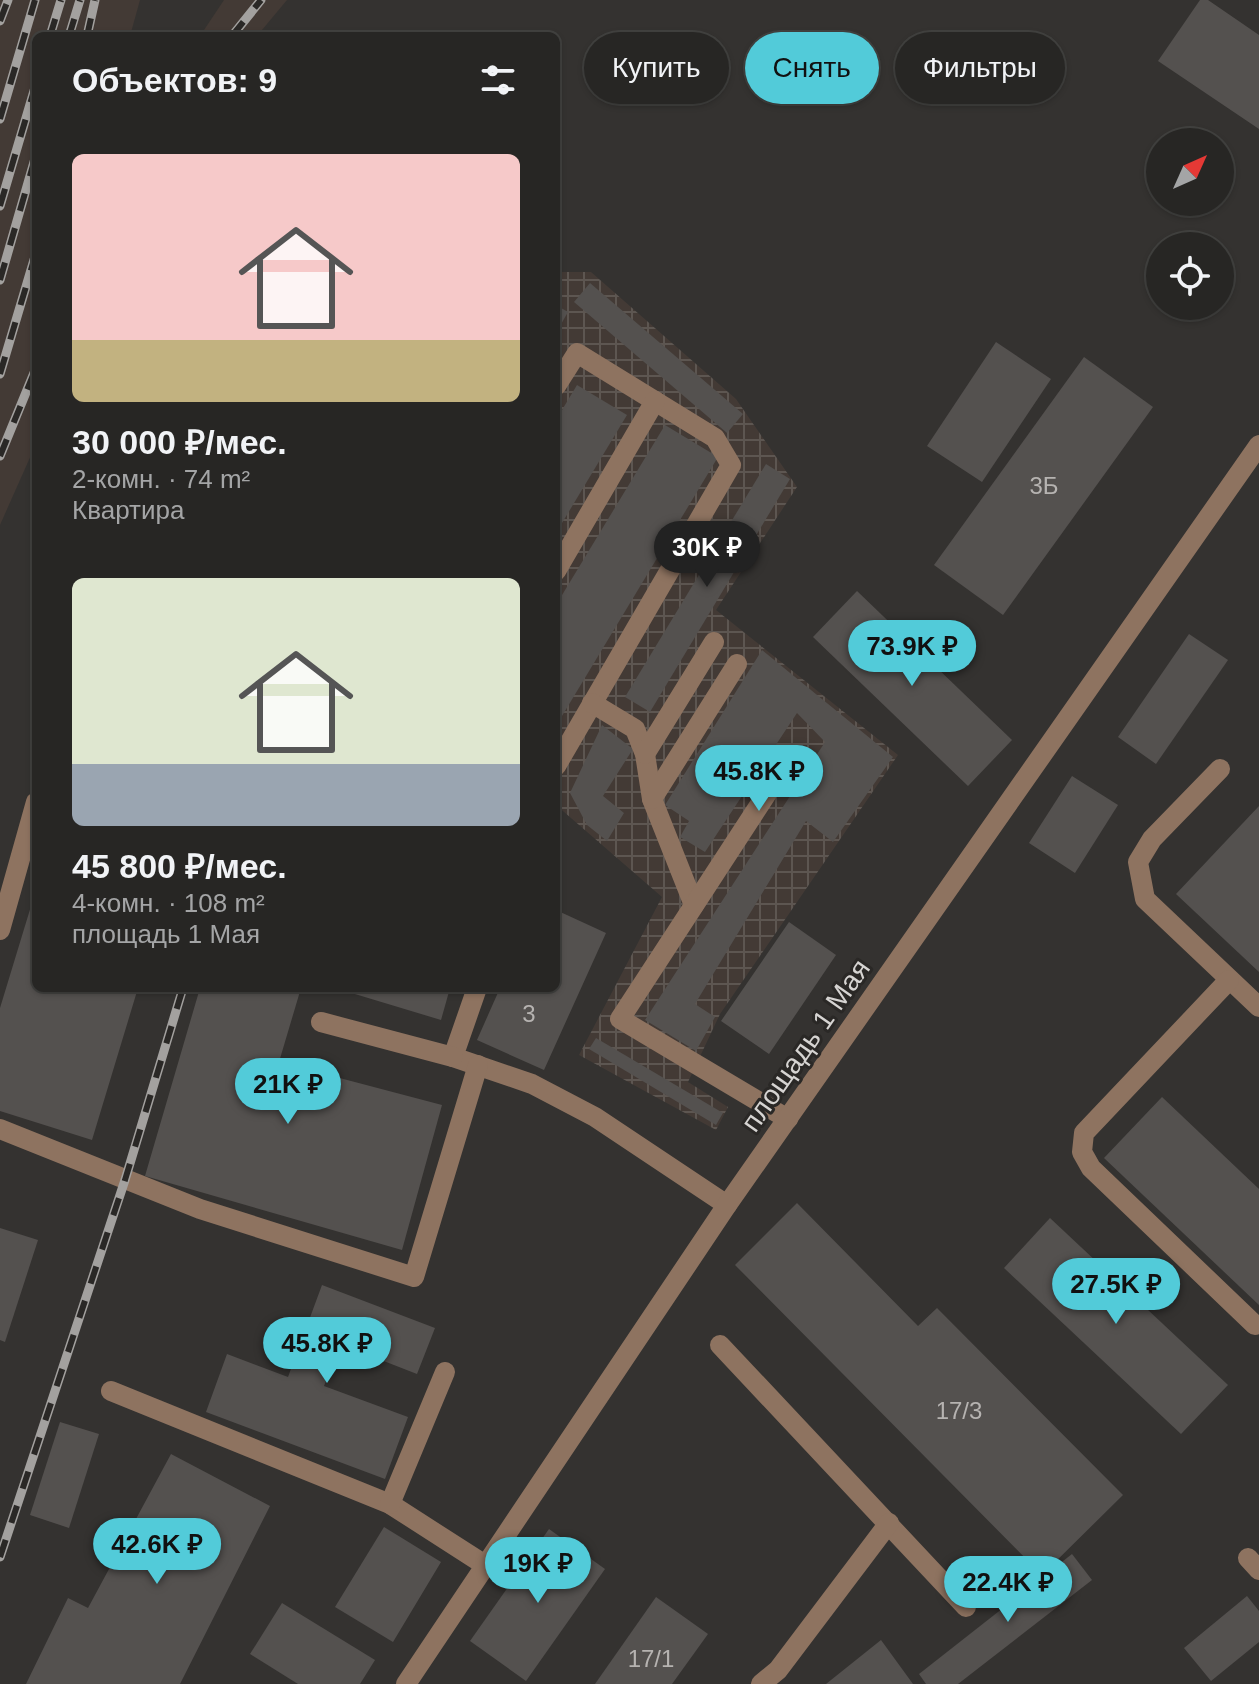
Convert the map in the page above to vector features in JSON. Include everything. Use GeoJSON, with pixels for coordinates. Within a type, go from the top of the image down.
{"type":"FeatureCollection","features":[{"type":"Feature","properties":{"kind":"street"},"geometry":{"type":"LineString","coordinates":[[560,380],[577,353],[715,438],[731,465],[560,759]]}},
{"type":"Feature","properties":{"kind":"street"},"geometry":{"type":"LineString","coordinates":[[560,564],[655,401]]}},
{"type":"Feature","properties":{"kind":"street","name":"площадь 1 Мая"},"geometry":{"type":"LineString","coordinates":[[406,1684],[727,1205],[1259,445]]}},
{"type":"Feature","properties":{"kind":"street"},"geometry":{"type":"LineString","coordinates":[[645,754],[714,642]]}},
{"type":"Feature","properties":{"kind":"street"},"geometry":{"type":"LineString","coordinates":[[652,799],[737,664]]}},
{"type":"Feature","properties":{"kind":"street"},"geometry":{"type":"LineString","coordinates":[[592,703],[635,729],[645,754],[652,799],[694,905]]}},
{"type":"Feature","properties":{"kind":"street"},"geometry":{"type":"LineString","coordinates":[[788,1119],[620,1019],[792,755]]}},
{"type":"Feature","properties":{"kind":"street"},"geometry":{"type":"LineString","coordinates":[[1220,769],[1152,839],[1138,862],[1145,899],[1259,1007]]}},
{"type":"Feature","properties":{"kind":"street"},"geometry":{"type":"LineString","coordinates":[[0,930],[32,816]]}},
{"type":"Feature","properties":{"kind":"street"},"geometry":{"type":"LineString","coordinates":[[1229,980],[1084,1133],[1082,1152],[1091,1168],[1255,1325]]}},
{"type":"Feature","properties":{"kind":"street"},"geometry":{"type":"LineString","coordinates":[[453,1057],[476,992]]}},
{"type":"Feature","properties":{"kind":"street"},"geometry":{"type":"LineString","coordinates":[[321,1022],[453,1057],[532,1084],[595,1117],[727,1205]]}},
{"type":"Feature","properties":{"kind":"street"},"geometry":{"type":"LineString","coordinates":[[0,1129],[200,1209],[414,1277],[478,1065]]}},
{"type":"Feature","properties":{"kind":"street"},"geometry":{"type":"LineString","coordinates":[[720,1345],[966,1607]]}},
{"type":"Feature","properties":{"kind":"street"},"geometry":{"type":"LineString","coordinates":[[390,1504],[445,1372]]}},
{"type":"Feature","properties":{"kind":"street"},"geometry":{"type":"LineString","coordinates":[[111,1391],[390,1504],[485,1565]]}},
{"type":"Feature","properties":{"kind":"street"},"geometry":{"type":"LineString","coordinates":[[761,1684],[778,1670],[889,1523]]}},
{"type":"Feature","properties":{"kind":"shaded area"},"geometry":{"type":"Polygon","coordinates":[[[0,0],[140,0],[131,32],[32,32],[32,453],[0,525],[0,0]]]}},
{"type":"Feature","properties":{"kind":"shaded area"},"geometry":{"type":"Polygon","coordinates":[[[224,0],[287,0],[260,32],[203,32],[224,0]]]}},
{"type":"Feature","properties":{"kind":"shaded area"},"geometry":{"type":"Polygon","coordinates":[[[560,272],[591,272],[736,399],[797,487],[716,610],[898,755],[720,1014],[688,1082],[728,1107],[716,1130],[579,1055],[662,897],[560,808],[560,272]]]}},
{"type":"Feature","properties":{"kind":"building"},"geometry":{"type":"Polygon","coordinates":[[[1200,0],[1208,0],[1259,35],[1259,129],[1158,61],[1200,0]]]}},
{"type":"Feature","properties":{"kind":"building"},"geometry":{"type":"Polygon","coordinates":[[[590,283],[743,414],[727,433],[574,302],[590,283]]]}},
{"type":"Feature","properties":{"kind":"building"},"geometry":{"type":"Polygon","coordinates":[[[560,307],[568,312],[560,326],[560,307]]]}},
{"type":"Feature","properties":{"kind":"building"},"geometry":{"type":"Polygon","coordinates":[[[996,342],[1051,379],[982,482],[927,446],[996,342]]]}},
{"type":"Feature","properties":{"kind":"building"},"geometry":{"type":"Polygon","coordinates":[[[1084,357],[1153,407],[1003,615],[934,565],[1084,357]]]}},
{"type":"Feature","properties":{"kind":"building"},"geometry":{"type":"Polygon","coordinates":[[[577,385],[627,415],[560,526],[560,413],[577,385]]]}},
{"type":"Feature","properties":{"kind":"building"},"geometry":{"type":"Polygon","coordinates":[[[665,425],[718,457],[560,719],[560,598],[665,425]]]}},
{"type":"Feature","properties":{"kind":"building"},"geometry":{"type":"Polygon","coordinates":[[[766,464],[790,479],[650,712],[625,697],[766,464]]]}},
{"type":"Feature","properties":{"kind":"building"},"geometry":{"type":"Polygon","coordinates":[[[857,591],[1012,740],[968,786],[813,637],[857,591]]]}},
{"type":"Feature","properties":{"kind":"building"},"geometry":{"type":"Polygon","coordinates":[[[1189,634],[1228,660],[1156,764],[1118,737],[1189,634]]]}},
{"type":"Feature","properties":{"kind":"building"},"geometry":{"type":"Polygon","coordinates":[[[762,650],[893,757],[833,842],[806,821],[695,1004],[715,1017],[696,1051],[645,1020],[825,742],[797,713],[705,852],[680,837],[689,821],[665,805],[762,650]]]}},
{"type":"Feature","properties":{"kind":"building"},"geometry":{"type":"Polygon","coordinates":[[[602,725],[633,749],[603,796],[624,813],[607,841],[587,825],[570,793],[602,725]]]}},
{"type":"Feature","properties":{"kind":"building"},"geometry":{"type":"Polygon","coordinates":[[[1072,776],[1118,805],[1075,873],[1029,843],[1072,776]]]}},
{"type":"Feature","properties":{"kind":"building"},"geometry":{"type":"Polygon","coordinates":[[[1259,806],[1259,972],[1176,894],[1259,806]]]}},
{"type":"Feature","properties":{"kind":"building"},"geometry":{"type":"Polygon","coordinates":[[[32,903],[32,992],[137,992],[92,1140],[0,1111],[0,1008],[32,903]]]}},
{"type":"Feature","properties":{"kind":"building"},"geometry":{"type":"Polygon","coordinates":[[[560,912],[606,933],[544,1070],[477,1040],[498,992],[560,992],[560,912]]]}},
{"type":"Feature","properties":{"kind":"building"},"geometry":{"type":"Polygon","coordinates":[[[789,922],[836,955],[769,1054],[721,1021],[789,922]]]}},
{"type":"Feature","properties":{"kind":"building"},"geometry":{"type":"Polygon","coordinates":[[[199,992],[300,992],[279,1062],[442,1105],[402,1250],[145,1176],[199,992]]]}},
{"type":"Feature","properties":{"kind":"building"},"geometry":{"type":"Polygon","coordinates":[[[348,992],[449,992],[441,1020],[348,992]]]}},
{"type":"Feature","properties":{"kind":"building"},"geometry":{"type":"Polygon","coordinates":[[[596,1038],[723,1113],[716,1125],[589,1049],[596,1038]]]}},
{"type":"Feature","properties":{"kind":"building"},"geometry":{"type":"Polygon","coordinates":[[[1162,1097],[1259,1189],[1259,1305],[1104,1158],[1162,1097]]]}},
{"type":"Feature","properties":{"kind":"building"},"geometry":{"type":"Polygon","coordinates":[[[797,1203],[918,1326],[937,1308],[1123,1495],[1042,1575],[735,1265],[797,1203]]]}},
{"type":"Feature","properties":{"kind":"building"},"geometry":{"type":"Polygon","coordinates":[[[1050,1218],[1228,1385],[1181,1434],[1004,1268],[1050,1218]]]}},
{"type":"Feature","properties":{"kind":"building"},"geometry":{"type":"Polygon","coordinates":[[[0,1228],[38,1240],[5,1342],[0,1340],[0,1228]]]}},
{"type":"Feature","properties":{"kind":"building"},"geometry":{"type":"Polygon","coordinates":[[[322,1285],[435,1328],[417,1374],[340,1344],[324,1386],[408,1417],[385,1479],[206,1412],[227,1354],[288,1377],[322,1285]]]}},
{"type":"Feature","properties":{"kind":"building"},"geometry":{"type":"Polygon","coordinates":[[[60,1422],[99,1434],[69,1528],[30,1515],[60,1422]]]}},
{"type":"Feature","properties":{"kind":"building"},"geometry":{"type":"Polygon","coordinates":[[[171,1454],[270,1506],[180,1684],[26,1684],[68,1598],[88,1608],[171,1454]]]}},
{"type":"Feature","properties":{"kind":"building"},"geometry":{"type":"Polygon","coordinates":[[[384,1527],[441,1562],[393,1642],[335,1607],[384,1527]]]}},
{"type":"Feature","properties":{"kind":"building"},"geometry":{"type":"Polygon","coordinates":[[[549,1529],[605,1569],[526,1681],[470,1641],[549,1529]]]}},
{"type":"Feature","properties":{"kind":"building"},"geometry":{"type":"Polygon","coordinates":[[[1072,1554],[1092,1580],[958,1684],[926,1684],[919,1674],[1072,1554]]]}},
{"type":"Feature","properties":{"kind":"building"},"geometry":{"type":"Polygon","coordinates":[[[1247,1596],[1259,1611],[1259,1642],[1211,1681],[1184,1648],[1247,1596]]]}},
{"type":"Feature","properties":{"kind":"building"},"geometry":{"type":"Polygon","coordinates":[[[656,1597],[708,1634],[672,1684],[595,1684],[656,1597]]]}},
{"type":"Feature","properties":{"kind":"building"},"geometry":{"type":"Polygon","coordinates":[[[282,1603],[375,1660],[360,1684],[298,1684],[250,1654],[282,1603]]]}},
{"type":"Feature","properties":{"kind":"building"},"geometry":{"type":"Polygon","coordinates":[[[881,1640],[913,1684],[826,1684],[881,1640]]]}},
{"type":"Feature","properties":{"kind":"railway"},"geometry":{"type":"LineString","coordinates":[[0,21],[8,0]]}},
{"type":"Feature","properties":{"kind":"railway"},"geometry":{"type":"LineString","coordinates":[[0,119],[35,0]]}},
{"type":"Feature","properties":{"kind":"railway"},"geometry":{"type":"LineString","coordinates":[[51,32],[61,0]]}},
{"type":"Feature","properties":{"kind":"railway"},"geometry":{"type":"LineString","coordinates":[[70,32],[80,0]]}},
{"type":"Feature","properties":{"kind":"railway"},"geometry":{"type":"LineString","coordinates":[[88,32],[95,0]]}},
{"type":"Feature","properties":{"kind":"railway"},"geometry":{"type":"LineString","coordinates":[[235,32],[261,0]]}},
{"type":"Feature","properties":{"kind":"railway"},"geometry":{"type":"LineString","coordinates":[[0,206],[32,98]]}},
{"type":"Feature","properties":{"kind":"railway"},"geometry":{"type":"LineString","coordinates":[[0,280],[32,169]]}},
{"type":"Feature","properties":{"kind":"railway"},"geometry":{"type":"LineString","coordinates":[[0,374],[32,266]]}},
{"type":"Feature","properties":{"kind":"railway"},"geometry":{"type":"LineString","coordinates":[[0,456],[32,378]]}},
{"type":"Feature","properties":{"kind":"railway"},"geometry":{"type":"LineString","coordinates":[[0,1557],[125,1180],[182,992]]}}]}
